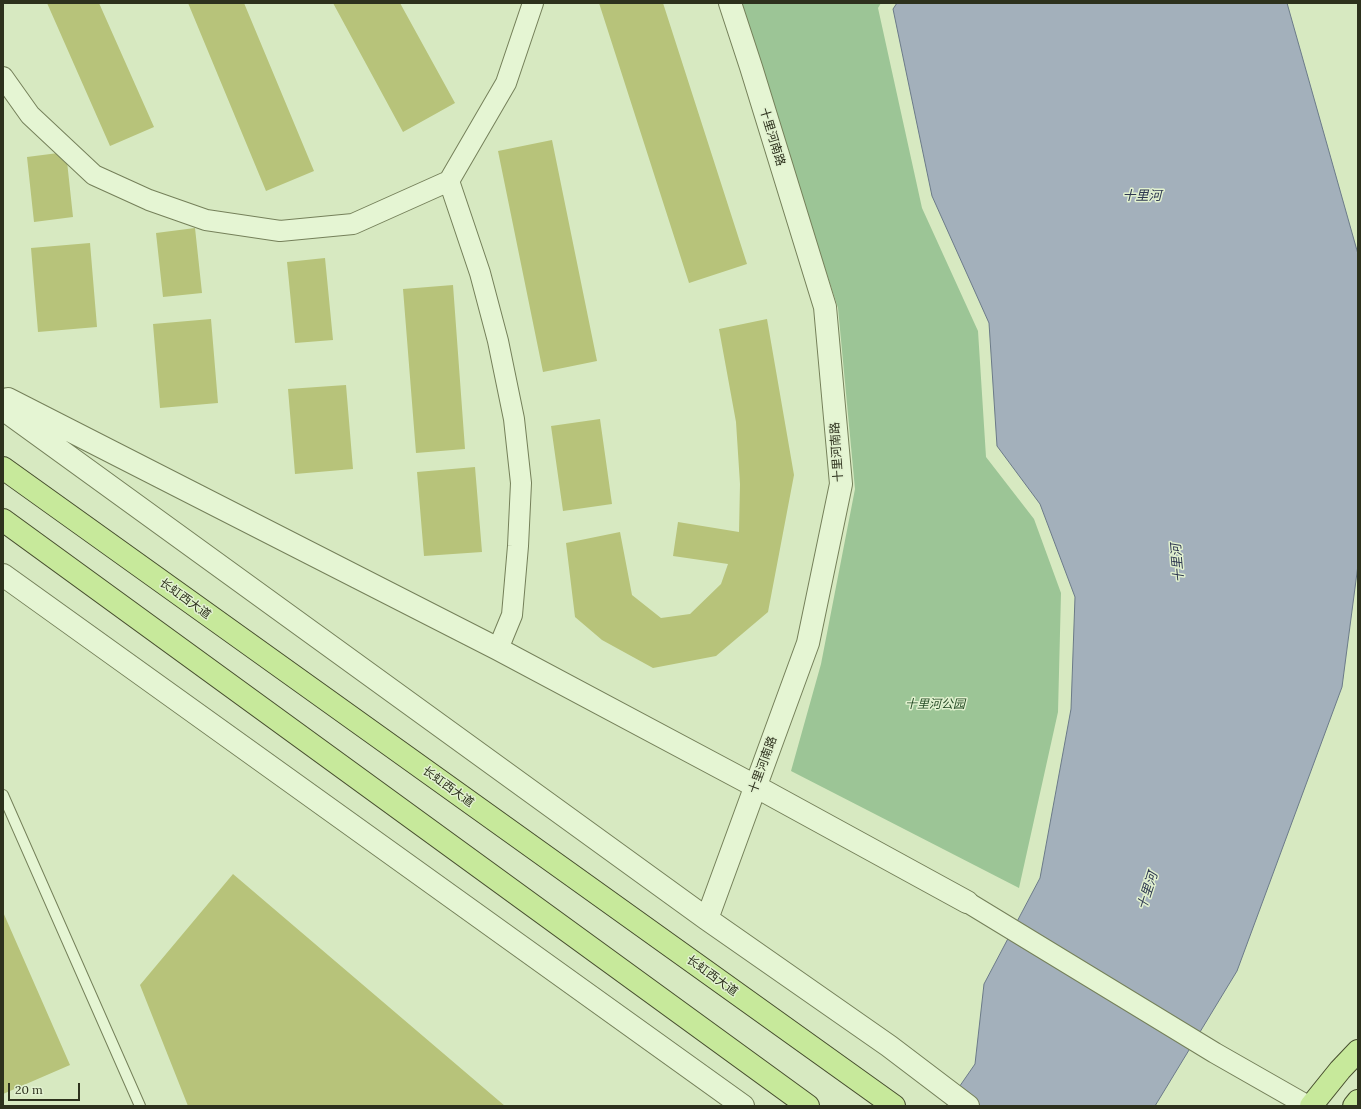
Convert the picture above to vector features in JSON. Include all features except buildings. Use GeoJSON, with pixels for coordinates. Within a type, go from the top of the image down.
{"type":"FeatureCollection","features":[{"type":"Feature","properties":{"kind":"main road","name":"长虹西大道"},"geometry":{"type":"LineString","coordinates":[[3,468],[894,1106]]}},
{"type":"Feature","properties":{"kind":"main road"},"geometry":{"type":"LineString","coordinates":[[3,520],[808,1106]]}},
{"type":"Feature","properties":{"kind":"main road"},"geometry":{"type":"LineString","coordinates":[[1310,1106],[1358,1051]]}},
{"type":"Feature","properties":{"kind":"main road"},"geometry":{"type":"LineString","coordinates":[[1354,1106],[1358,1101]]}},
{"type":"Feature","properties":{"kind":"street"},"geometry":{"type":"LineString","coordinates":[[3,77],[30,115],[94,175],[149,200],[206,220],[280,231],[353,224],[449,181],[506,83],[533,3]]}},
{"type":"Feature","properties":{"kind":"street","name":"十里河南路"},"geometry":{"type":"LineString","coordinates":[[707,919],[808,643],[841,484],[825,307],[730,3]]}},
{"type":"Feature","properties":{"kind":"street"},"geometry":{"type":"LineString","coordinates":[[449,181],[480,273],[498,341],[514,419],[521,483],[518,546],[512,615],[498,649]]}},
{"type":"Feature","properties":{"kind":"street"},"geometry":{"type":"LineString","coordinates":[[3,396],[498,649],[755,786],[967,902],[1215,1053],[1310,1106]]}},
{"type":"Feature","properties":{"kind":"street"},"geometry":{"type":"LineString","coordinates":[[3,408],[707,919],[890,1046],[968,1106]]}},
{"type":"Feature","properties":{"kind":"street"},"geometry":{"type":"LineString","coordinates":[[3,575],[743,1106]]}},
{"type":"Feature","properties":{"kind":"lane"},"geometry":{"type":"LineString","coordinates":[[3,795],[140,1106]]}},
{"type":"Feature","properties":{"kind":"green space","name":"十里河公园"},"geometry":{"type":"Polygon","coordinates":[[[739,3],[881,3],[878,8],[922,208],[978,331],[986,457],[1034,519],[1061,593],[1058,712],[1019,888],[791,771],[821,664],[855,489],[838,308],[739,3]]]}},
{"type":"Feature","properties":{"kind":"water","name":"十里河"},"geometry":{"type":"Polygon","coordinates":[[[897,3],[1287,3],[1358,254],[1358,565],[1342,687],[1237,971],[1155,1106],[946,1106],[975,1064],[984,984],[1040,878],[1071,709],[1075,597],[1040,504],[997,446],[989,323],[932,196],[893,9],[897,3]]]}}]}
